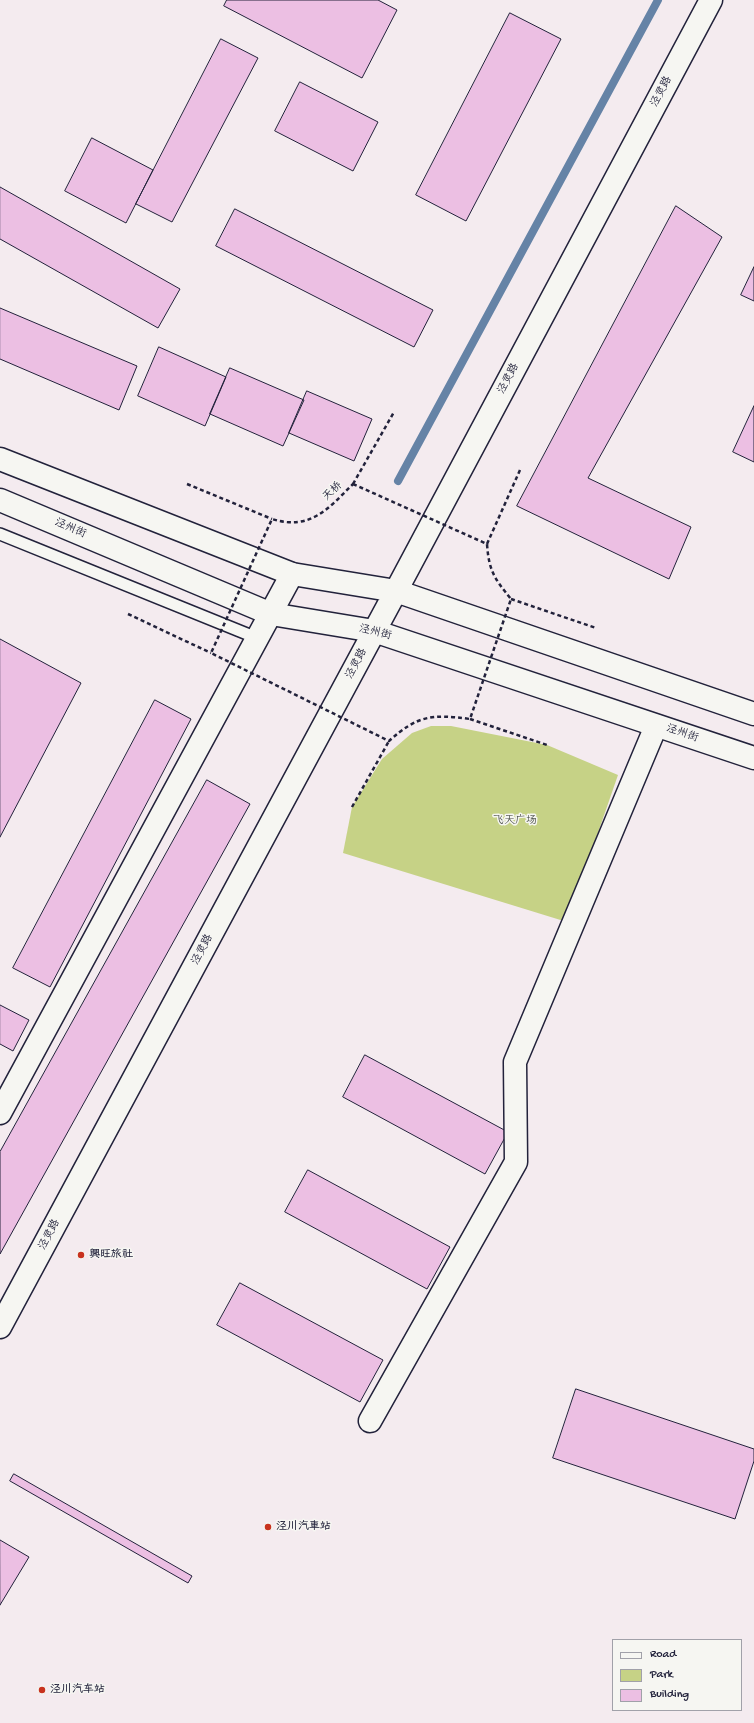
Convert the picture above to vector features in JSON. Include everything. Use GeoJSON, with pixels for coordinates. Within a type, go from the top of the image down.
{"type":"FeatureCollection","features":[{"type":"Feature","properties":{"kind":"main road","name":"泾灵路"},"geometry":{"type":"LineString","coordinates":[[0,1327],[396,592],[711,0]]}},
{"type":"Feature","properties":{"kind":"main road"},"geometry":{"type":"LineString","coordinates":[[0,459],[292,574],[396,592],[754,714]]}},
{"type":"Feature","properties":{"kind":"main road","name":"泾州街"},"geometry":{"type":"LineString","coordinates":[[0,500],[270,614],[374,631],[754,758]]}},
{"type":"Feature","properties":{"kind":"main road"},"geometry":{"type":"LineString","coordinates":[[0,1112],[292,574]]}},
{"type":"Feature","properties":{"kind":"main road"},"geometry":{"type":"LineString","coordinates":[[370,1421],[516,1162],[515,1062],[656,726]]}},
{"type":"Feature","properties":{"kind":"lane"},"geometry":{"type":"LineString","coordinates":[[0,534],[257,638]]}},
{"type":"Feature","properties":{"kind":"path"},"geometry":{"type":"LineString","coordinates":[[353,484],[394,412]]}},
{"type":"Feature","properties":{"kind":"path"},"geometry":{"type":"LineString","coordinates":[[520,470],[487,544],[488,564],[498,583],[511,599],[596,628]]}},
{"type":"Feature","properties":{"kind":"path","name":"天桥"},"geometry":{"type":"LineString","coordinates":[[187,484],[286,524],[305,522],[322,514],[353,484],[487,544]]}},
{"type":"Feature","properties":{"kind":"path"},"geometry":{"type":"LineString","coordinates":[[211,653],[272,519]]}},
{"type":"Feature","properties":{"kind":"path"},"geometry":{"type":"LineString","coordinates":[[470,719],[511,599]]}},
{"type":"Feature","properties":{"kind":"path"},"geometry":{"type":"LineString","coordinates":[[128,614],[211,653],[389,741]]}},
{"type":"Feature","properties":{"kind":"path"},"geometry":{"type":"LineString","coordinates":[[352,807],[389,741],[406,726],[423,718],[445,716],[470,719],[547,745]]}},
{"type":"Feature","properties":{"kind":"green space","name":"飞天广场"},"geometry":{"type":"Polygon","coordinates":[[[431,726],[451,726],[547,745],[618,775],[567,922],[343,853],[352,807],[382,759],[412,733],[431,726]]]}},
{"type":"Feature","properties":{"kind":"building"},"geometry":{"type":"Polygon","coordinates":[[[227,0],[378,0],[397,10],[362,78],[224,6],[227,0]]]}},
{"type":"Feature","properties":{"kind":"building"},"geometry":{"type":"Polygon","coordinates":[[[510,13],[561,39],[466,221],[416,195],[510,13]]]}},
{"type":"Feature","properties":{"kind":"building"},"geometry":{"type":"Polygon","coordinates":[[[221,39],[258,58],[172,222],[136,204],[221,39]]]}},
{"type":"Feature","properties":{"kind":"building"},"geometry":{"type":"Polygon","coordinates":[[[300,82],[378,122],[353,171],[275,131],[300,82]]]}},
{"type":"Feature","properties":{"kind":"building"},"geometry":{"type":"Polygon","coordinates":[[[92,138],[153,170],[126,223],[65,191],[92,138]]]}},
{"type":"Feature","properties":{"kind":"building"},"geometry":{"type":"Polygon","coordinates":[[[0,187],[180,289],[158,328],[0,239],[0,187]]]}},
{"type":"Feature","properties":{"kind":"building"},"geometry":{"type":"Polygon","coordinates":[[[676,206],[722,237],[588,478],[691,527],[669,579],[517,506],[676,206]]]}},
{"type":"Feature","properties":{"kind":"building"},"geometry":{"type":"Polygon","coordinates":[[[235,209],[433,310],[414,347],[216,246],[235,209]]]}},
{"type":"Feature","properties":{"kind":"building"},"geometry":{"type":"Polygon","coordinates":[[[754,267],[754,301],[741,295],[754,267]]]}},
{"type":"Feature","properties":{"kind":"building"},"geometry":{"type":"Polygon","coordinates":[[[0,308],[137,366],[119,410],[0,359],[0,308]]]}},
{"type":"Feature","properties":{"kind":"building"},"geometry":{"type":"Polygon","coordinates":[[[159,347],[226,377],[205,426],[138,396],[159,347]]]}},
{"type":"Feature","properties":{"kind":"building"},"geometry":{"type":"Polygon","coordinates":[[[230,368],[304,400],[283,446],[210,414],[230,368]]]}},
{"type":"Feature","properties":{"kind":"building"},"geometry":{"type":"Polygon","coordinates":[[[307,391],[372,419],[354,461],[289,433],[307,391]]]}},
{"type":"Feature","properties":{"kind":"building"},"geometry":{"type":"Polygon","coordinates":[[[754,406],[754,462],[733,452],[754,406]]]}},
{"type":"Feature","properties":{"kind":"building"},"geometry":{"type":"Polygon","coordinates":[[[0,639],[81,683],[0,837],[0,639]]]}},
{"type":"Feature","properties":{"kind":"building"},"geometry":{"type":"Polygon","coordinates":[[[155,700],[191,719],[50,987],[13,968],[155,700]]]}},
{"type":"Feature","properties":{"kind":"building"},"geometry":{"type":"Polygon","coordinates":[[[207,780],[250,804],[0,1254],[0,1152],[207,780]]]}},
{"type":"Feature","properties":{"kind":"building"},"geometry":{"type":"Polygon","coordinates":[[[0,1005],[29,1020],[13,1051],[0,1044],[0,1005]]]}},
{"type":"Feature","properties":{"kind":"building"},"geometry":{"type":"Polygon","coordinates":[[[365,1055],[508,1132],[485,1174],[343,1097],[365,1055]]]}},
{"type":"Feature","properties":{"kind":"building"},"geometry":{"type":"Polygon","coordinates":[[[308,1170],[450,1247],[427,1289],[285,1212],[308,1170]]]}},
{"type":"Feature","properties":{"kind":"building"},"geometry":{"type":"Polygon","coordinates":[[[240,1283],[383,1360],[360,1402],[217,1325],[240,1283]]]}},
{"type":"Feature","properties":{"kind":"building"},"geometry":{"type":"Polygon","coordinates":[[[576,1389],[754,1449],[754,1461],[735,1519],[553,1458],[576,1389]]]}},
{"type":"Feature","properties":{"kind":"building"},"geometry":{"type":"Polygon","coordinates":[[[14,1474],[192,1576],[188,1583],[10,1481],[14,1474]]]}},
{"type":"Feature","properties":{"kind":"building"},"geometry":{"type":"Polygon","coordinates":[[[0,1540],[29,1557],[0,1605],[0,1540]]]}},
{"type":"Feature","properties":{"kind":"waterway"},"geometry":{"type":"LineString","coordinates":[[398,481],[658,0]]}},
{"type":"Feature","properties":{"kind":"place","name":"興旺旅社"},"geometry":{"type":"Point","coordinates":[81,1255]}},
{"type":"Feature","properties":{"kind":"place","name":"泾川汽車站"},"geometry":{"type":"Point","coordinates":[268,1527]}},
{"type":"Feature","properties":{"kind":"place","name":"泾川汽车站"},"geometry":{"type":"Point","coordinates":[42,1690]}}]}
